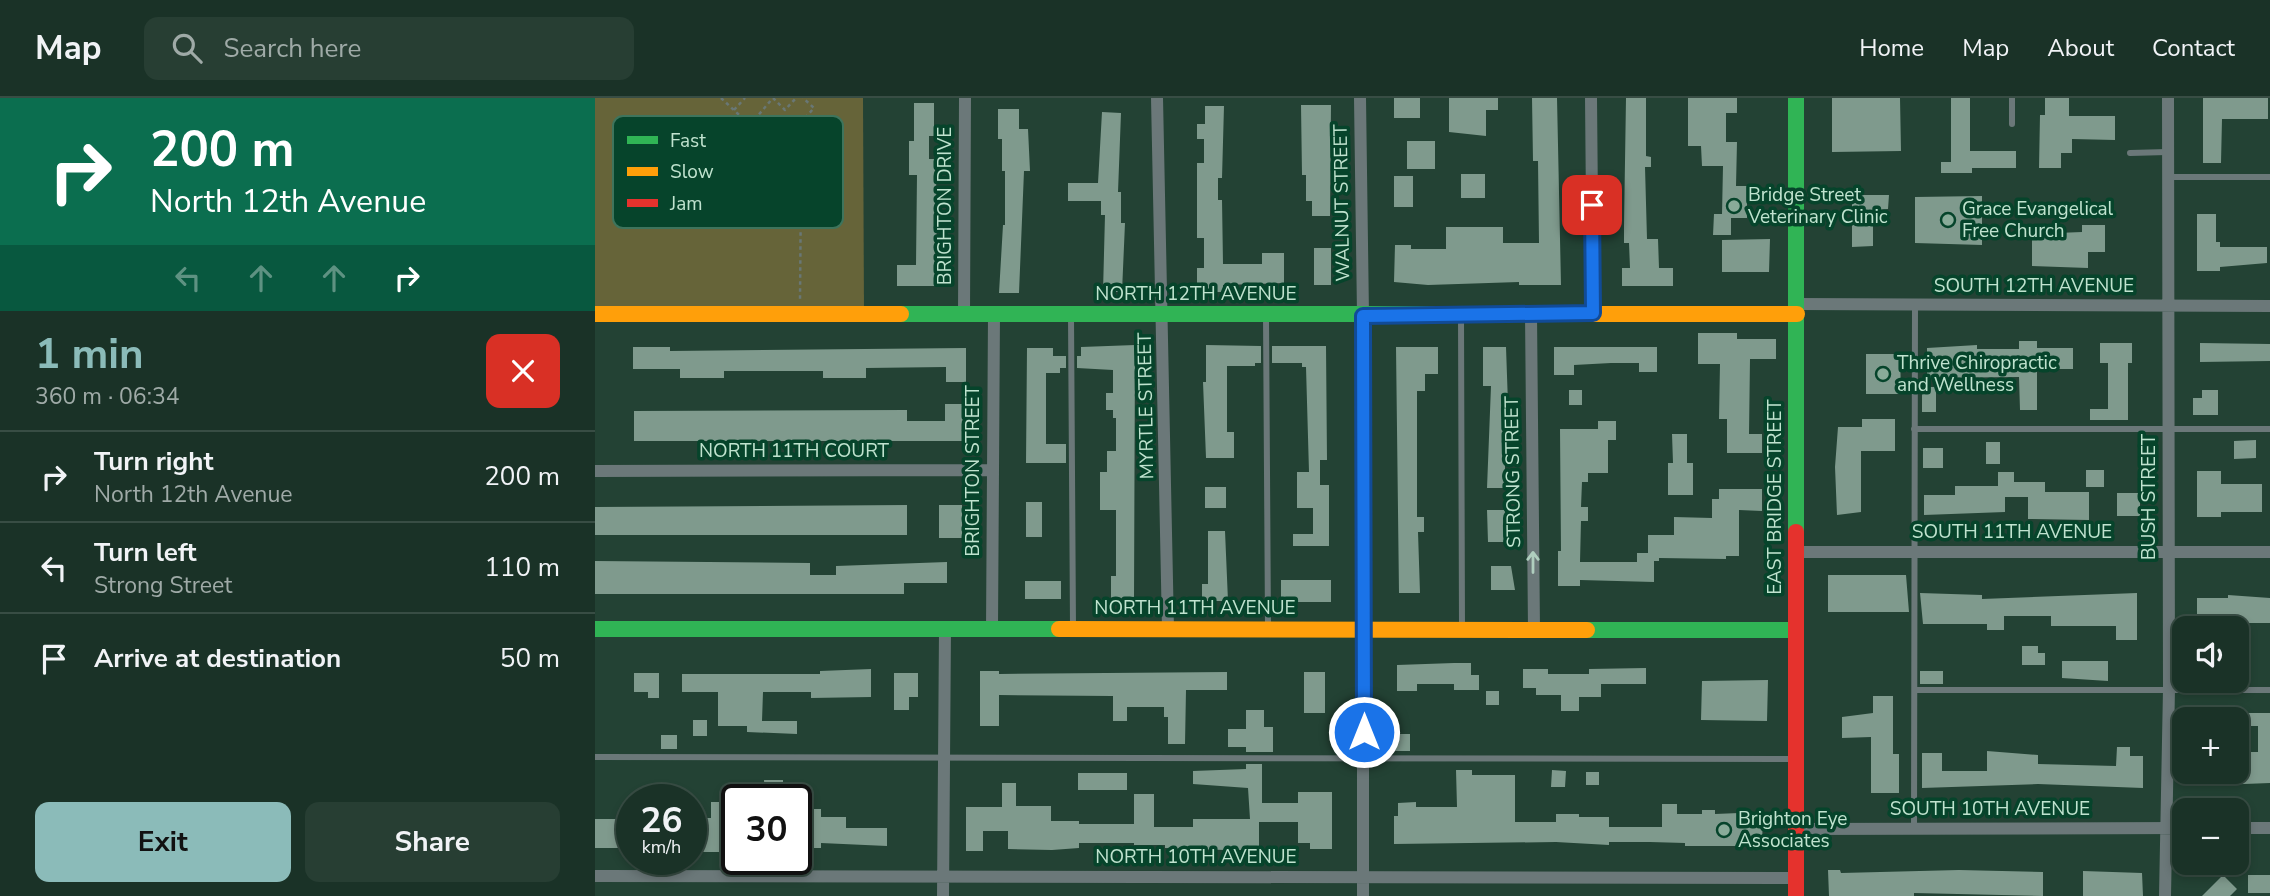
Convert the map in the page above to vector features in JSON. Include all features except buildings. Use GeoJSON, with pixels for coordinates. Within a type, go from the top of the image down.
{"type":"FeatureCollection","features":[{"type":"Feature","properties":{"kind":"street","name":"BRIGHTON DRIVE"},"geometry":{"type":"LineString","coordinates":[[964,314],[965,98]]}},
{"type":"Feature","properties":{"kind":"street","name":"MYRTLE STREET"},"geometry":{"type":"LineString","coordinates":[[1157,98],[1158,222],[1164,314],[1168,629]]}},
{"type":"Feature","properties":{"kind":"street","name":"WALNUT STREET"},"geometry":{"type":"LineString","coordinates":[[1360,98],[1363,316],[1363,896]]}},
{"type":"Feature","properties":{"kind":"street"},"geometry":{"type":"LineString","coordinates":[[1591,98],[1593,313]]}},
{"type":"Feature","properties":{"kind":"street","name":"EAST BRIDGE STREET"},"geometry":{"type":"LineString","coordinates":[[1796,98],[1796,896]]}},
{"type":"Feature","properties":{"kind":"street","name":"BUSH STREET"},"geometry":{"type":"LineString","coordinates":[[2165,896],[2169,689],[2168,98]]}},
{"type":"Feature","properties":{"kind":"street","name":"SOUTH 12TH AVENUE"},"geometry":{"type":"LineString","coordinates":[[1797,309],[1915,304],[2270,306]]}},
{"type":"Feature","properties":{"kind":"street","name":"NORTH 12TH AVENUE"},"geometry":{"type":"LineString","coordinates":[[595,314],[1363,316],[1797,309]]}},
{"type":"Feature","properties":{"kind":"street","name":"BRIGHTON STREET"},"geometry":{"type":"LineString","coordinates":[[992,629],[994,314]]}},
{"type":"Feature","properties":{"kind":"street","name":"STRONG STREET"},"geometry":{"type":"LineString","coordinates":[[1531,314],[1534,630]]}},
{"type":"Feature","properties":{"kind":"street","name":"NORTH 11TH COURT"},"geometry":{"type":"LineString","coordinates":[[595,471],[992,470]]}},
{"type":"Feature","properties":{"kind":"street","name":"SOUTH 11TH AVENUE"},"geometry":{"type":"LineString","coordinates":[[1796,552],[2270,552]]}},
{"type":"Feature","properties":{"kind":"street","name":"NORTH 11TH AVENUE"},"geometry":{"type":"LineString","coordinates":[[595,629],[1795,630]]}},
{"type":"Feature","properties":{"kind":"street"},"geometry":{"type":"LineString","coordinates":[[943,896],[945,629]]}},
{"type":"Feature","properties":{"kind":"street","name":"SOUTH 10TH AVENUE"},"geometry":{"type":"LineString","coordinates":[[1797,829],[2172,828]]}},
{"type":"Feature","properties":{"kind":"street"},"geometry":{"type":"LineString","coordinates":[[2249,828],[2270,828]]}},
{"type":"Feature","properties":{"kind":"street","name":"NORTH 10TH AVENUE"},"geometry":{"type":"LineString","coordinates":[[595,876],[1796,878]]}},
{"type":"Feature","properties":{"kind":"lane"},"geometry":{"type":"LineString","coordinates":[[2012,98],[2012,124]]}},
{"type":"Feature","properties":{"kind":"lane"},"geometry":{"type":"LineString","coordinates":[[2130,153],[2167,152]]}},
{"type":"Feature","properties":{"kind":"lane"},"geometry":{"type":"LineString","coordinates":[[2167,177],[2270,177]]}},
{"type":"Feature","properties":{"kind":"lane"},"geometry":{"type":"LineString","coordinates":[[1914,829],[1915,304]]}},
{"type":"Feature","properties":{"kind":"lane"},"geometry":{"type":"LineString","coordinates":[[1072,314],[1073,629]]}},
{"type":"Feature","properties":{"kind":"lane"},"geometry":{"type":"LineString","coordinates":[[1266,314],[1268,629]]}},
{"type":"Feature","properties":{"kind":"lane"},"geometry":{"type":"LineString","coordinates":[[1461,314],[1462,630]]}},
{"type":"Feature","properties":{"kind":"lane"},"geometry":{"type":"LineString","coordinates":[[1914,429],[2270,429]]}},
{"type":"Feature","properties":{"kind":"lane"},"geometry":{"type":"LineString","coordinates":[[1915,690],[2270,690]]}},
{"type":"Feature","properties":{"kind":"lane"},"geometry":{"type":"LineString","coordinates":[[595,757],[1796,759]]}},
{"type":"Feature","properties":{"kind":"path"},"geometry":{"type":"LineString","coordinates":[[734,110],[745,98]]}},
{"type":"Feature","properties":{"kind":"path"},"geometry":{"type":"LineString","coordinates":[[758,116],[773,98],[785,110],[796,98]]}},
{"type":"Feature","properties":{"kind":"path"},"geometry":{"type":"LineString","coordinates":[[803,98],[814,108],[807,116]]}},
{"type":"Feature","properties":{"kind":"path"},"geometry":{"type":"LineString","coordinates":[[724,99],[740,116]]}},
{"type":"Feature","properties":{"kind":"path"},"geometry":{"type":"LineString","coordinates":[[800,303],[801,228]]}},
{"type":"Feature","properties":{"kind":"shaded area"},"geometry":{"type":"Polygon","coordinates":[[[595,98],[863,98],[864,314],[595,314],[595,98]]]}},
{"type":"Feature","properties":{"kind":"traffic: fast"},"geometry":{"type":"LineString","coordinates":[[1796,98],[1796,532]]}},
{"type":"Feature","properties":{"kind":"traffic: fast"},"geometry":{"type":"LineString","coordinates":[[901,314],[1436,314]]}},
{"type":"Feature","properties":{"kind":"traffic: fast"},"geometry":{"type":"LineString","coordinates":[[595,629],[1059,629]]}},
{"type":"Feature","properties":{"kind":"traffic: fast"},"geometry":{"type":"LineString","coordinates":[[1587,630],[1795,630]]}},
{"type":"Feature","properties":{"kind":"traffic: slow"},"geometry":{"type":"LineString","coordinates":[[595,314],[901,314]]}},
{"type":"Feature","properties":{"kind":"traffic: slow"},"geometry":{"type":"LineString","coordinates":[[1436,314],[1797,314]]}},
{"type":"Feature","properties":{"kind":"traffic: slow"},"geometry":{"type":"LineString","coordinates":[[1059,629],[1587,630]]}},
{"type":"Feature","properties":{"kind":"traffic: jam"},"geometry":{"type":"LineString","coordinates":[[1796,532],[1796,896]]}},
{"type":"Feature","properties":{"kind":"place","name":"Bridge Street Veterinary Clinic"},"geometry":{"type":"Point","coordinates":[1734,206]}},
{"type":"Feature","properties":{"kind":"place","name":"Grace Evangelical Free Church"},"geometry":{"type":"Point","coordinates":[1948,220]}},
{"type":"Feature","properties":{"kind":"place","name":"Thrive Chiropractic and Wellness"},"geometry":{"type":"Point","coordinates":[1883,374]}},
{"type":"Feature","properties":{"kind":"place","name":"Brighton Eye Associates"},"geometry":{"type":"Point","coordinates":[1724,830]}},
{"type":"Feature","properties":{"kind":"route"},"geometry":{"type":"LineString","coordinates":[[1364,732],[1363,316],[1593,313],[1592,205]]}}]}
